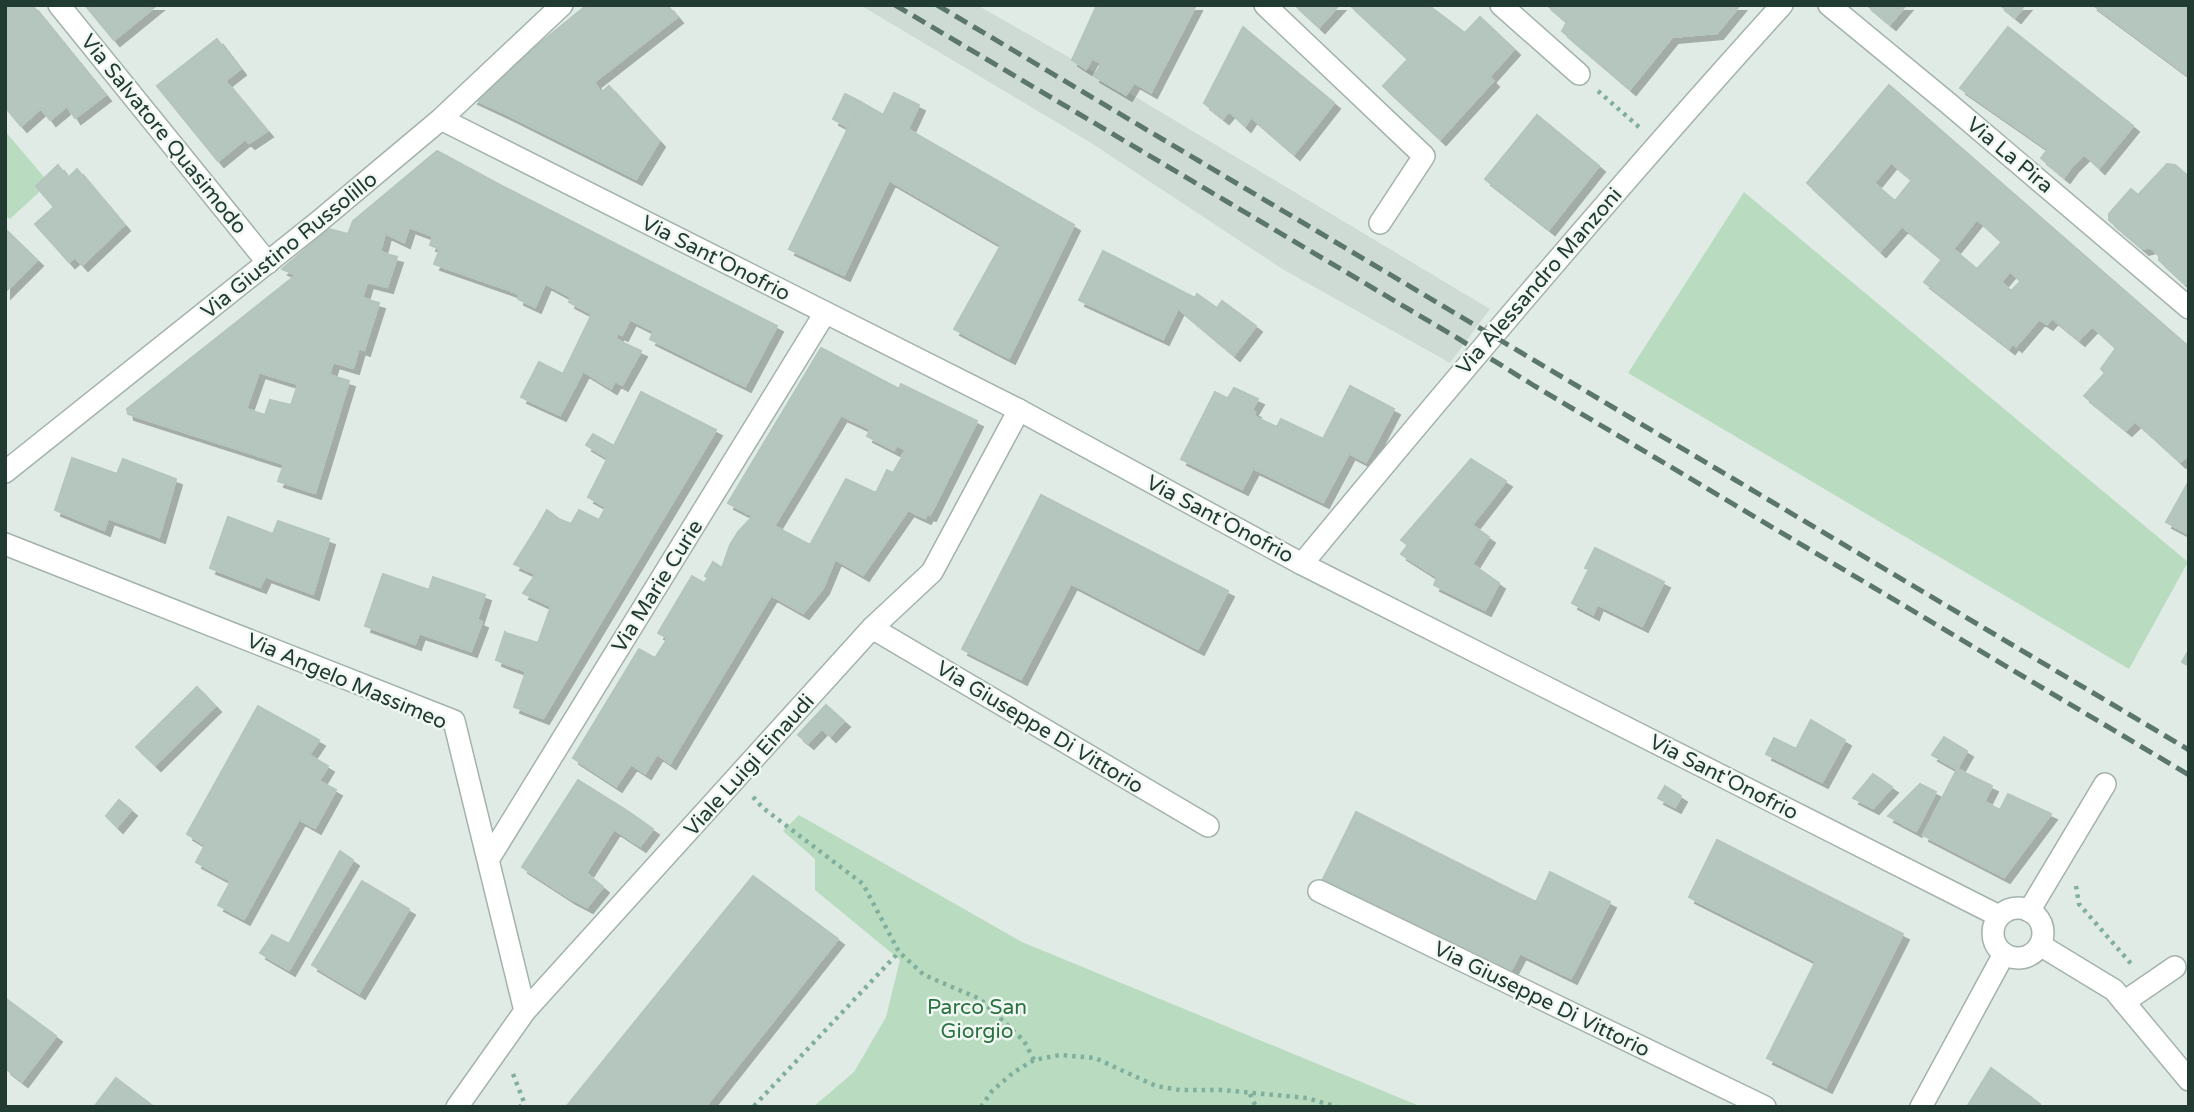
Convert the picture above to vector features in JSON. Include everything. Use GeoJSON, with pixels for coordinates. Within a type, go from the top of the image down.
{"type":"FeatureCollection","features":[{"type":"Feature","properties":{"kind":"street","name":"Via Salvatore Quasimodo"},"geometry":{"type":"LineString","coordinates":[[59,5],[268,263]]}},
{"type":"Feature","properties":{"kind":"street","name":"Via Giustino Russolillo"},"geometry":{"type":"LineString","coordinates":[[5,472],[268,263],[442,119],[562,5]]}},
{"type":"Feature","properties":{"kind":"street"},"geometry":{"type":"LineString","coordinates":[[1265,5],[1424,156],[1380,223]]}},
{"type":"Feature","properties":{"kind":"street"},"geometry":{"type":"LineString","coordinates":[[1501,5],[1579,74]]}},
{"type":"Feature","properties":{"kind":"street","name":"Via Alessandro Manzoni"},"geometry":{"type":"LineString","coordinates":[[1303,564],[1450,386],[1658,143],[1783,5]]}},
{"type":"Feature","properties":{"kind":"street","name":"Via La Pira"},"geometry":{"type":"LineString","coordinates":[[1829,5],[2189,307]]}},
{"type":"Feature","properties":{"kind":"street","name":"Via Sant'Onofrio"},"geometry":{"type":"LineString","coordinates":[[442,119],[1019,410],[1303,564],[1999,916]]}},
{"type":"Feature","properties":{"kind":"street","name":"Via Marie Curie"},"geometry":{"type":"LineString","coordinates":[[488,860],[825,313]]}},
{"type":"Feature","properties":{"kind":"street","name":"Viale Luigi Einaudi"},"geometry":{"type":"LineString","coordinates":[[457,1107],[525,1012],[872,628],[932,572],[1019,410]]}},
{"type":"Feature","properties":{"kind":"street","name":"Via Angelo Massimeo"},"geometry":{"type":"LineString","coordinates":[[5,544],[454,721],[525,1012]]}},
{"type":"Feature","properties":{"kind":"street","name":"Via Giuseppe Di Vittorio"},"geometry":{"type":"LineString","coordinates":[[872,628],[1208,826]]}},
{"type":"Feature","properties":{"kind":"street"},"geometry":{"type":"LineString","coordinates":[[2029,911],[2105,783]]}},
{"type":"Feature","properties":{"kind":"street","name":"Via Giuseppe Di Vittorio"},"geometry":{"type":"LineString","coordinates":[[1319,891],[1765,1107]]}},
{"type":"Feature","properties":{"kind":"street"},"geometry":{"type":"LineString","coordinates":[[2013,908],[2029,911],[2041,922],[2043,938],[2035,952],[2020,958],[2011,958],[1997,949],[1994,923],[1999,916],[2013,908]]}},
{"type":"Feature","properties":{"kind":"street"},"geometry":{"type":"LineString","coordinates":[[2040,945],[2114,990],[2189,1080]]}},
{"type":"Feature","properties":{"kind":"street"},"geometry":{"type":"LineString","coordinates":[[1921,1107],[2004,954]]}},
{"type":"Feature","properties":{"kind":"street"},"geometry":{"type":"LineString","coordinates":[[2124,1002],[2175,967]]}},
{"type":"Feature","properties":{"kind":"path"},"geometry":{"type":"LineString","coordinates":[[1579,74],[1658,143]]}},
{"type":"Feature","properties":{"kind":"path"},"geometry":{"type":"LineString","coordinates":[[735,779],[764,808],[863,884],[900,952],[924,975],[980,999],[1024,1041],[1034,1060]]}},
{"type":"Feature","properties":{"kind":"path"},"geometry":{"type":"LineString","coordinates":[[2068,846],[2074,862],[2079,904],[2135,968]]}},
{"type":"Feature","properties":{"kind":"path"},"geometry":{"type":"LineString","coordinates":[[754,1107],[900,952]]}},
{"type":"Feature","properties":{"kind":"path"},"geometry":{"type":"LineString","coordinates":[[981,1107],[992,1091],[1014,1072],[1034,1060],[1060,1055],[1095,1058],[1156,1086],[1307,1098],[1337,1107]]}},
{"type":"Feature","properties":{"kind":"path"},"geometry":{"type":"LineString","coordinates":[[1250,1093],[1256,1107]]}},
{"type":"Feature","properties":{"kind":"shaded area"},"geometry":{"type":"Polygon","coordinates":[[[860,5],[977,5],[1079,63],[1490,309],[1450,363],[1284,270],[1088,141],[860,5]]]}},
{"type":"Feature","properties":{"kind":"green space"},"geometry":{"type":"Polygon","coordinates":[[[5,131],[49,183],[10,219],[5,215],[5,131]]]}},
{"type":"Feature","properties":{"kind":"green space"},"geometry":{"type":"Polygon","coordinates":[[[1744,192],[2188,562],[2129,669],[1628,373],[1744,192]]]}},
{"type":"Feature","properties":{"kind":"green space","name":"Parco San Giorgio"},"geometry":{"type":"Polygon","coordinates":[[[799,815],[1022,942],[1422,1107],[813,1107],[854,1072],[886,1017],[900,960],[815,890],[815,859],[783,831],[799,815]]]}},
{"type":"Feature","properties":{"kind":"building"},"geometry":{"type":"Polygon","coordinates":[[[5,5],[32,5],[105,95],[75,118],[67,106],[50,120],[41,108],[21,126],[5,107],[5,5]]]}},
{"type":"Feature","properties":{"kind":"building"},"geometry":{"type":"Polygon","coordinates":[[[85,5],[157,5],[114,40],[85,5]]]}},
{"type":"Feature","properties":{"kind":"building"},"geometry":{"type":"Polygon","coordinates":[[[587,5],[667,5],[677,17],[594,82],[601,93],[609,86],[659,141],[636,179],[506,114],[506,71],[587,5]]]}},
{"type":"Feature","properties":{"kind":"building"},"geometry":{"type":"Polygon","coordinates":[[[1097,5],[1196,5],[1151,92],[1092,58],[1086,69],[1072,60],[1097,5]]]}},
{"type":"Feature","properties":{"kind":"building"},"geometry":{"type":"Polygon","coordinates":[[[1295,5],[1339,5],[1319,27],[1295,5]]]}},
{"type":"Feature","properties":{"kind":"building"},"geometry":{"type":"Polygon","coordinates":[[[1350,5],[1428,5],[1465,33],[1480,17],[1514,49],[1489,77],[1493,81],[1440,139],[1383,86],[1408,59],[1350,5]]]}},
{"type":"Feature","properties":{"kind":"building"},"geometry":{"type":"Polygon","coordinates":[[[1547,5],[1740,5],[1717,33],[1672,37],[1630,89],[1562,31],[1567,22],[1547,5]]]}},
{"type":"Feature","properties":{"kind":"building"},"geometry":{"type":"Polygon","coordinates":[[[1867,5],[1906,5],[1890,24],[1867,5]]]}},
{"type":"Feature","properties":{"kind":"building"},"geometry":{"type":"Polygon","coordinates":[[[2000,5],[2025,5],[2015,17],[2000,5]]]}},
{"type":"Feature","properties":{"kind":"building"},"geometry":{"type":"Polygon","coordinates":[[[2093,5],[2189,5],[2189,76],[2093,5]]]}},
{"type":"Feature","properties":{"kind":"building"},"geometry":{"type":"Polygon","coordinates":[[[1243,27],[1334,103],[1294,154],[1251,117],[1245,126],[1229,111],[1223,118],[1204,103],[1243,27]]]}},
{"type":"Feature","properties":{"kind":"building"},"geometry":{"type":"Polygon","coordinates":[[[2008,27],[2133,126],[2099,168],[2084,154],[2072,166],[1960,88],[2008,27]]]}},
{"type":"Feature","properties":{"kind":"building"},"geometry":{"type":"Polygon","coordinates":[[[217,39],[240,69],[225,81],[267,131],[249,143],[245,139],[218,161],[157,86],[217,39]]]}},
{"type":"Feature","properties":{"kind":"building"},"geometry":{"type":"Polygon","coordinates":[[[1102,63],[1134,82],[1126,95],[1094,76],[1102,63]]]}},
{"type":"Feature","properties":{"kind":"building"},"geometry":{"type":"Polygon","coordinates":[[[506,71],[506,114],[472,98],[506,71]]]}},
{"type":"Feature","properties":{"kind":"building"},"geometry":{"type":"Polygon","coordinates":[[[1889,85],[2189,347],[2189,455],[2180,462],[2135,421],[2126,430],[2084,396],[2105,373],[2101,369],[2116,348],[2092,326],[2079,340],[2052,318],[2047,324],[2039,319],[2016,346],[2013,343],[2009,348],[1924,282],[1942,259],[1902,226],[1880,251],[1807,183],[1889,85]],[[1891,162],[1874,183],[1895,201],[1912,180],[1891,162]],[[1977,219],[1953,249],[1977,269],[2002,242],[1977,219]],[[2010,271],[2001,282],[2011,291],[2021,281],[2010,271]]]}},
{"type":"Feature","properties":{"kind":"building"},"geometry":{"type":"Polygon","coordinates":[[[894,93],[919,105],[908,129],[883,115],[894,93]]]}},
{"type":"Feature","properties":{"kind":"building"},"geometry":{"type":"Polygon","coordinates":[[[845,94],[861,102],[848,127],[833,119],[845,94]]]}},
{"type":"Feature","properties":{"kind":"building"},"geometry":{"type":"Polygon","coordinates":[[[861,102],[1074,225],[1009,358],[954,329],[1001,245],[889,180],[844,275],[789,249],[861,102]]]}},
{"type":"Feature","properties":{"kind":"building"},"geometry":{"type":"Polygon","coordinates":[[[1537,115],[1599,166],[1549,229],[1485,179],[1537,115]]]}},
{"type":"Feature","properties":{"kind":"building"},"geometry":{"type":"Polygon","coordinates":[[[2048,149],[2072,166],[2064,177],[2041,158],[2048,149]]]}},
{"type":"Feature","properties":{"kind":"building"},"geometry":{"type":"Polygon","coordinates":[[[437,151],[506,188],[506,289],[434,264],[440,249],[430,245],[433,236],[409,227],[404,242],[385,233],[380,252],[397,257],[387,287],[367,282],[362,298],[379,303],[364,350],[359,348],[353,368],[333,362],[329,375],[349,381],[315,493],[278,481],[284,464],[128,414],[127,409],[296,275],[282,269],[329,229],[348,234],[353,221],[437,151]],[[259,372],[246,409],[265,415],[270,400],[291,405],[298,384],[259,372]]]}},
{"type":"Feature","properties":{"kind":"building"},"geometry":{"type":"Polygon","coordinates":[[[2167,164],[2175,165],[2189,177],[2189,284],[2185,284],[2159,260],[2159,255],[2150,247],[2143,249],[2109,220],[2109,214],[2131,189],[2138,195],[2167,164]]]}},
{"type":"Feature","properties":{"kind":"building"},"geometry":{"type":"Polygon","coordinates":[[[58,165],[68,178],[77,169],[124,225],[82,265],[75,257],[69,262],[35,224],[54,207],[36,186],[58,165]]]}},
{"type":"Feature","properties":{"kind":"building"},"geometry":{"type":"Polygon","coordinates":[[[506,188],[777,326],[745,386],[650,339],[654,331],[630,319],[622,335],[618,333],[615,339],[641,351],[622,385],[615,381],[611,388],[583,371],[560,415],[521,397],[539,362],[563,374],[592,314],[569,302],[571,297],[545,283],[535,307],[518,299],[519,294],[506,289],[506,188]]]}},
{"type":"Feature","properties":{"kind":"building"},"geometry":{"type":"Polygon","coordinates":[[[5,229],[37,260],[5,292],[5,229]]]}},
{"type":"Feature","properties":{"kind":"building"},"geometry":{"type":"Polygon","coordinates":[[[1103,251],[1195,298],[1197,294],[1217,308],[1222,301],[1256,326],[1234,355],[1178,308],[1163,339],[1079,300],[1103,251]]]}},
{"type":"Feature","properties":{"kind":"building"},"geometry":{"type":"Polygon","coordinates":[[[821,348],[899,389],[901,384],[977,421],[930,515],[927,514],[925,518],[908,510],[863,575],[835,559],[823,588],[803,613],[771,595],[670,763],[657,754],[645,773],[631,764],[616,786],[573,758],[639,649],[655,658],[668,638],[658,633],[692,576],[704,583],[713,562],[722,568],[730,545],[753,516],[728,503],[821,348]],[[841,415],[774,526],[810,545],[846,479],[876,493],[887,470],[893,473],[906,450],[897,445],[894,450],[867,436],[871,429],[841,415]]]}},
{"type":"Feature","properties":{"kind":"building"},"geometry":{"type":"Polygon","coordinates":[[[1350,386],[1394,409],[1366,462],[1349,453],[1323,502],[1253,468],[1242,489],[1181,459],[1215,392],[1255,412],[1253,416],[1277,427],[1281,419],[1323,439],[1350,386]]]}},
{"type":"Feature","properties":{"kind":"building"},"geometry":{"type":"Polygon","coordinates":[[[1234,388],[1258,399],[1251,411],[1228,398],[1234,388]]]}},
{"type":"Feature","properties":{"kind":"building"},"geometry":{"type":"Polygon","coordinates":[[[641,392],[716,430],[543,718],[514,707],[526,671],[506,664],[506,633],[538,643],[551,606],[523,593],[536,574],[514,564],[536,529],[550,535],[559,519],[571,524],[579,510],[599,520],[606,507],[588,497],[641,392]]]}},
{"type":"Feature","properties":{"kind":"building"},"geometry":{"type":"Polygon","coordinates":[[[593,434],[614,446],[608,458],[586,445],[593,434]]]}},
{"type":"Feature","properties":{"kind":"building"},"geometry":{"type":"Polygon","coordinates":[[[72,458],[117,474],[123,459],[176,479],[159,537],[108,518],[104,530],[55,510],[72,458]]]}},
{"type":"Feature","properties":{"kind":"building"},"geometry":{"type":"Polygon","coordinates":[[[1471,459],[1506,481],[1472,525],[1489,537],[1472,564],[1499,583],[1485,610],[1434,585],[1437,577],[1401,554],[1408,545],[1401,540],[1471,459]]]}},
{"type":"Feature","properties":{"kind":"building"},"geometry":{"type":"Polygon","coordinates":[[[2189,481],[2189,534],[2166,522],[2189,481]]]}},
{"type":"Feature","properties":{"kind":"building"},"geometry":{"type":"Polygon","coordinates":[[[1041,495],[1228,591],[1198,649],[1071,583],[1021,679],[962,649],[1041,495]]]}},
{"type":"Feature","properties":{"kind":"building"},"geometry":{"type":"Polygon","coordinates":[[[547,510],[559,519],[550,535],[536,529],[547,510]]]}},
{"type":"Feature","properties":{"kind":"building"},"geometry":{"type":"Polygon","coordinates":[[[228,517],[273,534],[278,521],[329,539],[313,594],[265,576],[260,587],[210,568],[228,517]]]}},
{"type":"Feature","properties":{"kind":"building"},"geometry":{"type":"Polygon","coordinates":[[[1595,548],[1664,582],[1642,626],[1597,604],[1593,614],[1572,603],[1589,569],[1585,568],[1595,548]]]}},
{"type":"Feature","properties":{"kind":"building"},"geometry":{"type":"Polygon","coordinates":[[[383,574],[429,590],[433,577],[485,595],[477,620],[482,622],[471,651],[419,633],[415,644],[365,626],[383,574]]]}},
{"type":"Feature","properties":{"kind":"building"},"geometry":{"type":"Polygon","coordinates":[[[506,633],[506,664],[496,660],[506,633]]]}},
{"type":"Feature","properties":{"kind":"building"},"geometry":{"type":"Polygon","coordinates":[[[2189,650],[2189,666],[2182,662],[2189,650]]]}},
{"type":"Feature","properties":{"kind":"building"},"geometry":{"type":"Polygon","coordinates":[[[197,687],[215,706],[155,765],[136,747],[197,687]]]}},
{"type":"Feature","properties":{"kind":"building"},"geometry":{"type":"Polygon","coordinates":[[[826,705],[844,721],[830,736],[822,728],[808,743],[798,735],[826,705]]]}},
{"type":"Feature","properties":{"kind":"building"},"geometry":{"type":"Polygon","coordinates":[[[258,706],[319,740],[309,755],[328,766],[319,781],[336,790],[315,828],[299,819],[244,919],[218,905],[231,881],[196,862],[205,845],[187,834],[258,706]]]}},
{"type":"Feature","properties":{"kind":"building"},"geometry":{"type":"Polygon","coordinates":[[[1811,720],[1845,740],[1822,782],[1766,754],[1774,738],[1796,749],[1811,720]]]}},
{"type":"Feature","properties":{"kind":"building"},"geometry":{"type":"Polygon","coordinates":[[[1944,737],[1967,751],[1957,769],[1932,755],[1944,737]]]}},
{"type":"Feature","properties":{"kind":"building"},"geometry":{"type":"Polygon","coordinates":[[[1957,769],[1992,786],[1984,802],[2000,810],[2008,794],[2051,814],[2004,877],[1923,835],[1957,769]]]}},
{"type":"Feature","properties":{"kind":"building"},"geometry":{"type":"Polygon","coordinates":[[[1873,774],[1892,787],[1873,808],[1853,798],[1873,774]]]}},
{"type":"Feature","properties":{"kind":"building"},"geometry":{"type":"Polygon","coordinates":[[[578,780],[626,810],[570,898],[522,867],[578,780]]]}},
{"type":"Feature","properties":{"kind":"building"},"geometry":{"type":"Polygon","coordinates":[[[1920,784],[1936,792],[1916,831],[1888,816],[1920,784]]]}},
{"type":"Feature","properties":{"kind":"building"},"geometry":{"type":"Polygon","coordinates":[[[1665,786],[1681,796],[1675,807],[1658,798],[1665,786]]]}},
{"type":"Feature","properties":{"kind":"building"},"geometry":{"type":"Polygon","coordinates":[[[119,800],[131,810],[117,827],[106,816],[119,800]]]}},
{"type":"Feature","properties":{"kind":"building"},"geometry":{"type":"Polygon","coordinates":[[[626,810],[653,829],[640,846],[614,829],[626,810]]]}},
{"type":"Feature","properties":{"kind":"building"},"geometry":{"type":"Polygon","coordinates":[[[1356,812],[1536,902],[1550,872],[1610,902],[1571,978],[1520,953],[1510,972],[1323,879],[1356,812]]]}},
{"type":"Feature","properties":{"kind":"building"},"geometry":{"type":"Polygon","coordinates":[[[1717,840],[1903,934],[1826,1087],[1767,1058],[1816,961],[1689,897],[1717,840]]]}},
{"type":"Feature","properties":{"kind":"building"},"geometry":{"type":"Polygon","coordinates":[[[340,851],[353,860],[289,970],[260,953],[272,935],[289,944],[340,851]]]}},
{"type":"Feature","properties":{"kind":"building"},"geometry":{"type":"Polygon","coordinates":[[[586,873],[603,887],[587,907],[570,898],[586,873]]]}},
{"type":"Feature","properties":{"kind":"building"},"geometry":{"type":"Polygon","coordinates":[[[753,876],[838,939],[705,1107],[566,1107],[753,876]]]}},
{"type":"Feature","properties":{"kind":"building"},"geometry":{"type":"Polygon","coordinates":[[[362,881],[409,909],[359,993],[312,965],[362,881]]]}},
{"type":"Feature","properties":{"kind":"building"},"geometry":{"type":"Polygon","coordinates":[[[5,998],[56,1036],[22,1081],[5,1068],[5,998]]]}},
{"type":"Feature","properties":{"kind":"building"},"geometry":{"type":"Polygon","coordinates":[[[1991,1068],[2040,1104],[2039,1107],[1967,1107],[1991,1068]]]}},
{"type":"Feature","properties":{"kind":"building"},"geometry":{"type":"Polygon","coordinates":[[[116,1078],[154,1107],[94,1107],[116,1078]]]}},
{"type":"Feature","properties":{"kind":"railway"},"geometry":{"type":"LineString","coordinates":[[895,5],[2189,775]]}},
{"type":"Feature","properties":{"kind":"railway"},"geometry":{"type":"LineString","coordinates":[[937,5],[2189,750]]}}]}
